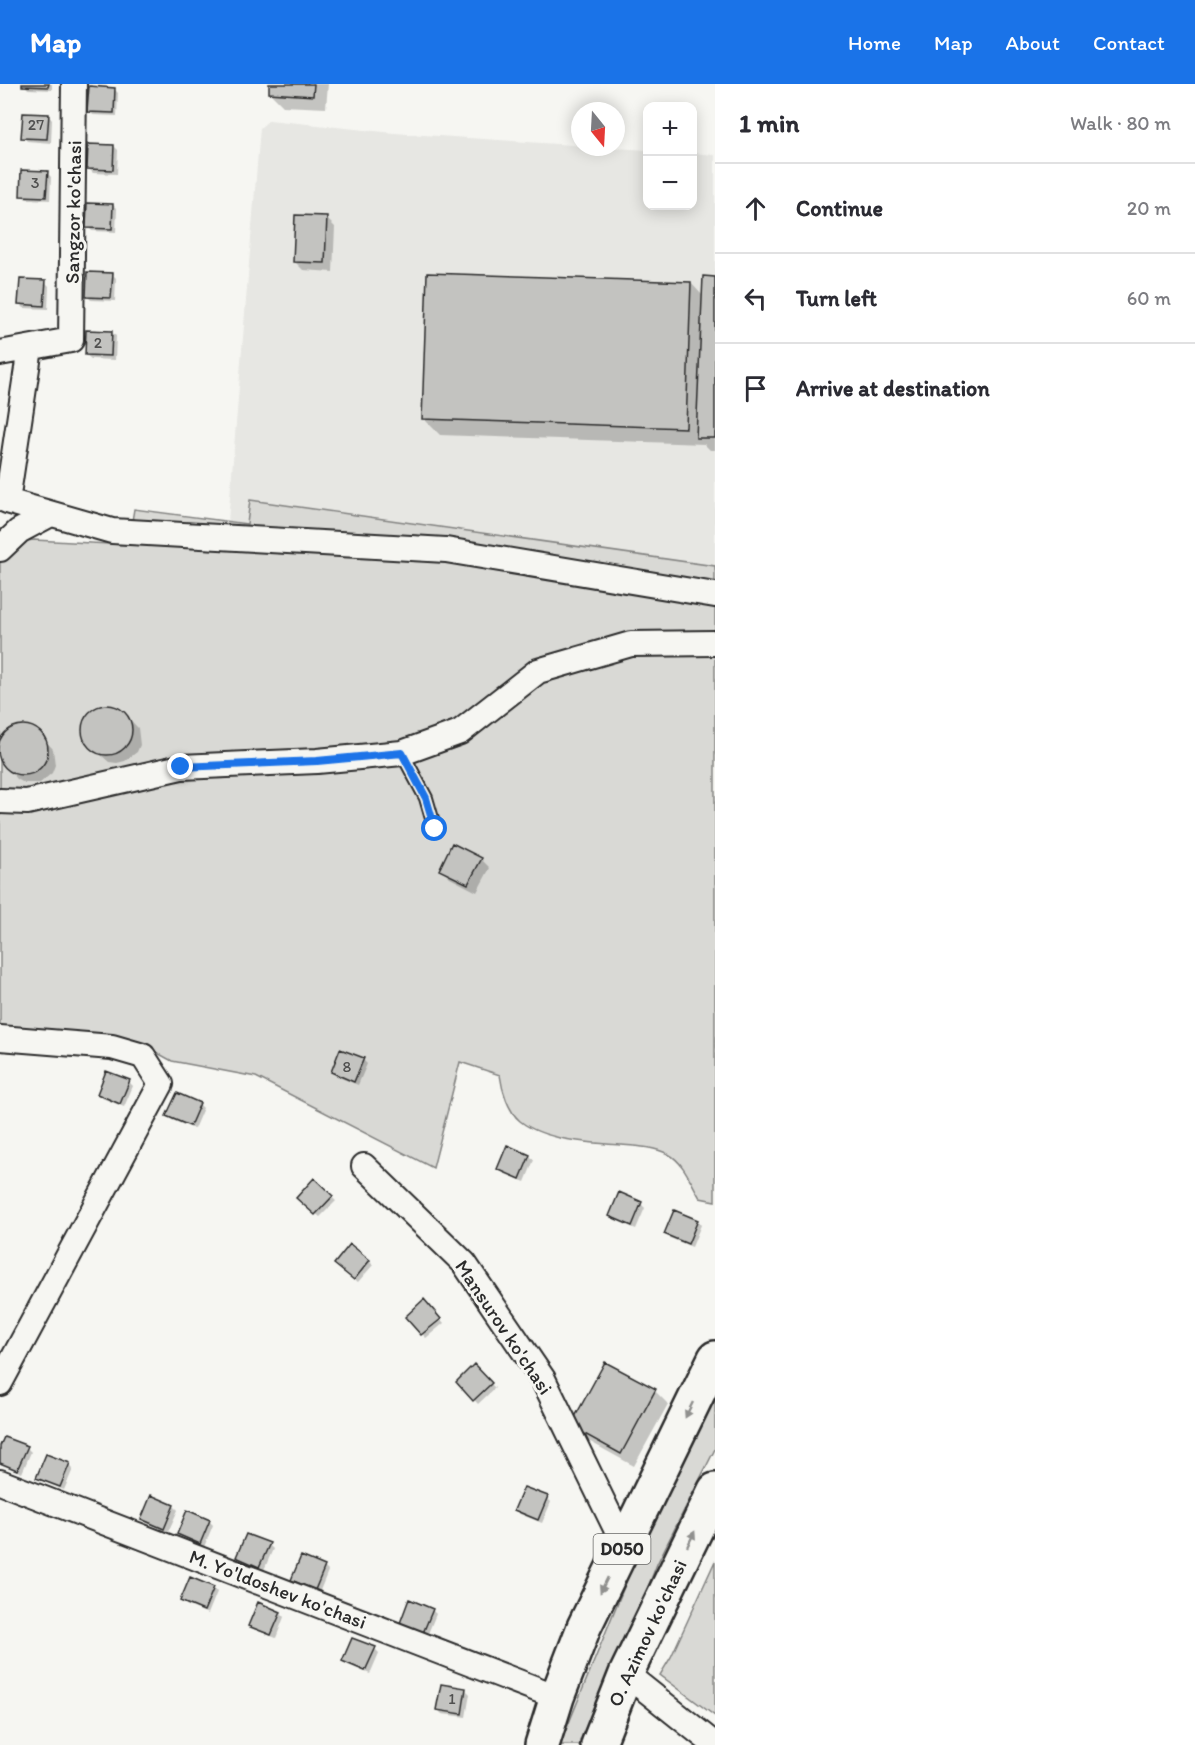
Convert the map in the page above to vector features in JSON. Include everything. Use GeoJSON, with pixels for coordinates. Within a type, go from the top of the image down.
{"type":"FeatureCollection","features":[{"type":"Feature","properties":{"kind":"main road","name":"D050"},"geometry":{"type":"LineString","coordinates":[[542,1745],[557,1697],[584,1627],[715,1358]]}},
{"type":"Feature","properties":{"kind":"main road","name":"O. Azimov ko'chasi"},"geometry":{"type":"LineString","coordinates":[[598,1745],[626,1674],[715,1490]]}},
{"type":"Feature","properties":{"kind":"street","name":"Sangzor ko'chasi"},"geometry":{"type":"LineString","coordinates":[[30,348],[71,340],[74,84]]}},
{"type":"Feature","properties":{"kind":"street"},"geometry":{"type":"LineString","coordinates":[[0,353],[30,348],[7,501],[112,531],[446,550],[715,595]]}},
{"type":"Feature","properties":{"kind":"street"},"geometry":{"type":"LineString","coordinates":[[0,549],[19,531],[51,514]]}},
{"type":"Feature","properties":{"kind":"street"},"geometry":{"type":"LineString","coordinates":[[0,801],[27,802],[181,767],[317,761],[402,753],[460,732],[538,671],[631,644],[715,643]]}},
{"type":"Feature","properties":{"kind":"street"},"geometry":{"type":"LineString","coordinates":[[0,1038],[112,1047],[142,1056],[161,1084],[0,1383]]}},
{"type":"Feature","properties":{"kind":"street","name":"Mansurov ko'chasi"},"geometry":{"type":"LineString","coordinates":[[364,1167],[464,1263],[543,1379],[624,1545]]}},
{"type":"Feature","properties":{"kind":"street","name":"M. Yo'ldoshev ko'chasi"},"geometry":{"type":"LineString","coordinates":[[0,1482],[557,1697]]}},
{"type":"Feature","properties":{"kind":"street"},"geometry":{"type":"LineString","coordinates":[[626,1674],[715,1745]]}},
{"type":"Feature","properties":{"kind":"lane"},"geometry":{"type":"LineString","coordinates":[[402,753],[426,798],[435,829]]}},
{"type":"Feature","properties":{"kind":"shaded area"},"geometry":{"type":"Polygon","coordinates":[[[269,120],[394,133],[571,145],[571,156],[625,156],[625,149],[643,150],[643,210],[697,210],[697,153],[715,155],[715,566],[250,500],[247,524],[228,522],[260,128],[269,120]]]}},
{"type":"Feature","properties":{"kind":"shaded area"},"geometry":{"type":"Polygon","coordinates":[[[250,500],[715,566],[715,1201],[700,1198],[683,1167],[663,1152],[639,1146],[569,1140],[530,1128],[512,1112],[504,1094],[500,1075],[460,1062],[433,1168],[256,1077],[172,1061],[134,1040],[0,1026],[0,544],[34,540],[128,545],[134,509],[247,524],[250,500]]]}},
{"type":"Feature","properties":{"kind":"shaded area"},"geometry":{"type":"Polygon","coordinates":[[[715,1399],[715,1449],[657,1564],[586,1745],[560,1745],[637,1555],[715,1399]]]}},
{"type":"Feature","properties":{"kind":"shaded area"},"geometry":{"type":"Polygon","coordinates":[[[715,1561],[715,1716],[660,1675],[671,1657],[715,1561]]]}},
{"type":"Feature","properties":{"kind":"building"},"geometry":{"type":"Polygon","coordinates":[[[22,84],[49,84],[48,87],[22,86],[22,84]]]}},
{"type":"Feature","properties":{"kind":"building"},"geometry":{"type":"Polygon","coordinates":[[[269,84],[314,84],[313,96],[269,93],[269,84]]]}},
{"type":"Feature","properties":{"kind":"building"},"geometry":{"type":"Polygon","coordinates":[[[89,86],[115,88],[114,113],[87,112],[89,86]]]}},
{"type":"Feature","properties":{"kind":"building"},"geometry":{"type":"Polygon","coordinates":[[[23,113],[49,114],[47,139],[21,138],[23,113]]]}},
{"type":"Feature","properties":{"kind":"building"},"geometry":{"type":"Polygon","coordinates":[[[88,144],[114,145],[113,170],[87,169],[88,144]]]}},
{"type":"Feature","properties":{"kind":"building"},"geometry":{"type":"Polygon","coordinates":[[[21,170],[48,171],[46,197],[20,196],[21,170]]]}},
{"type":"Feature","properties":{"kind":"building"},"geometry":{"type":"Polygon","coordinates":[[[87,203],[113,204],[112,229],[86,228],[87,203]]]}},
{"type":"Feature","properties":{"kind":"building"},"geometry":{"type":"Polygon","coordinates":[[[295,215],[327,216],[325,263],[293,262],[295,215]]]}},
{"type":"Feature","properties":{"kind":"building"},"geometry":{"type":"Polygon","coordinates":[[[87,272],[113,273],[111,298],[86,297],[87,272]]]}},
{"type":"Feature","properties":{"kind":"building"},"geometry":{"type":"Polygon","coordinates":[[[427,273],[691,282],[686,428],[422,419],[427,273]]]}},
{"type":"Feature","properties":{"kind":"building"},"geometry":{"type":"Polygon","coordinates":[[[703,276],[715,277],[715,438],[696,438],[703,276]]]}},
{"type":"Feature","properties":{"kind":"building"},"geometry":{"type":"Polygon","coordinates":[[[20,279],[46,280],[44,306],[18,304],[20,279]]]}},
{"type":"Feature","properties":{"kind":"building"},"geometry":{"type":"Polygon","coordinates":[[[86,330],[112,331],[111,356],[85,355],[86,330]]]}},
{"type":"Feature","properties":{"kind":"building"},"geometry":{"type":"Polygon","coordinates":[[[102,705],[112,705],[125,712],[132,725],[132,735],[125,748],[112,755],[102,755],[93,751],[86,744],[82,735],[82,725],[86,716],[93,709],[102,705]]]}},
{"type":"Feature","properties":{"kind":"building"},"geometry":{"type":"Polygon","coordinates":[[[23,725],[41,732],[48,750],[41,768],[23,775],[5,768],[-2,750],[5,732],[23,725]]]}},
{"type":"Feature","properties":{"kind":"building"},"geometry":{"type":"Polygon","coordinates":[[[452,843],[482,858],[468,884],[439,870],[452,843]]]}},
{"type":"Feature","properties":{"kind":"building"},"geometry":{"type":"Polygon","coordinates":[[[340,1049],[364,1058],[354,1082],[331,1072],[340,1049]]]}},
{"type":"Feature","properties":{"kind":"building"},"geometry":{"type":"Polygon","coordinates":[[[106,1071],[130,1080],[120,1104],[97,1094],[106,1071]]]}},
{"type":"Feature","properties":{"kind":"building"},"geometry":{"type":"Polygon","coordinates":[[[177,1093],[200,1103],[190,1126],[166,1116],[177,1093]]]}},
{"type":"Feature","properties":{"kind":"building"},"geometry":{"type":"Polygon","coordinates":[[[507,1145],[530,1155],[520,1179],[497,1169],[507,1145]]]}},
{"type":"Feature","properties":{"kind":"building"},"geometry":{"type":"Polygon","coordinates":[[[314,1178],[333,1196],[315,1215],[296,1198],[314,1178]]]}},
{"type":"Feature","properties":{"kind":"building"},"geometry":{"type":"Polygon","coordinates":[[[619,1192],[642,1202],[632,1226],[609,1216],[619,1192]]]}},
{"type":"Feature","properties":{"kind":"building"},"geometry":{"type":"Polygon","coordinates":[[[674,1210],[698,1220],[688,1244],[664,1234],[674,1210]]]}},
{"type":"Feature","properties":{"kind":"building"},"geometry":{"type":"Polygon","coordinates":[[[350,1244],[370,1260],[354,1280],[334,1264],[350,1244]]]}},
{"type":"Feature","properties":{"kind":"building"},"geometry":{"type":"Polygon","coordinates":[[[424,1299],[441,1319],[421,1335],[405,1317],[424,1299]]]}},
{"type":"Feature","properties":{"kind":"building"},"geometry":{"type":"Polygon","coordinates":[[[605,1362],[656,1389],[621,1454],[570,1426],[605,1362]]]}},
{"type":"Feature","properties":{"kind":"building"},"geometry":{"type":"Polygon","coordinates":[[[474,1364],[492,1383],[473,1401],[456,1382],[474,1364]]]}},
{"type":"Feature","properties":{"kind":"building"},"geometry":{"type":"Polygon","coordinates":[[[4,1437],[28,1446],[17,1470],[0,1463],[0,1446],[4,1437]]]}},
{"type":"Feature","properties":{"kind":"building"},"geometry":{"type":"Polygon","coordinates":[[[46,1454],[70,1463],[60,1487],[36,1478],[46,1454]]]}},
{"type":"Feature","properties":{"kind":"building"},"geometry":{"type":"Polygon","coordinates":[[[524,1487],[548,1496],[538,1520],[514,1510],[524,1487]]]}},
{"type":"Feature","properties":{"kind":"building"},"geometry":{"type":"Polygon","coordinates":[[[151,1495],[174,1505],[164,1529],[141,1519],[151,1495]]]}},
{"type":"Feature","properties":{"kind":"building"},"geometry":{"type":"Polygon","coordinates":[[[187,1510],[210,1520],[200,1544],[177,1534],[187,1510]]]}},
{"type":"Feature","properties":{"kind":"building"},"geometry":{"type":"Polygon","coordinates":[[[246,1534],[270,1543],[259,1567],[236,1557],[246,1534]]]}},
{"type":"Feature","properties":{"kind":"building"},"geometry":{"type":"Polygon","coordinates":[[[301,1556],[325,1566],[315,1590],[291,1580],[301,1556]]]}},
{"type":"Feature","properties":{"kind":"building"},"geometry":{"type":"Polygon","coordinates":[[[190,1577],[214,1587],[204,1611],[180,1601],[190,1577]]]}},
{"type":"Feature","properties":{"kind":"building"},"geometry":{"type":"Polygon","coordinates":[[[409,1599],[433,1609],[423,1633],[400,1623],[409,1599]]]}},
{"type":"Feature","properties":{"kind":"building"},"geometry":{"type":"Polygon","coordinates":[[[258,1602],[281,1612],[271,1635],[248,1626],[258,1602]]]}},
{"type":"Feature","properties":{"kind":"building"},"geometry":{"type":"Polygon","coordinates":[[[352,1638],[376,1647],[365,1671],[342,1661],[352,1638]]]}},
{"type":"Feature","properties":{"kind":"building"},"geometry":{"type":"Polygon","coordinates":[[[441,1684],[466,1688],[462,1714],[436,1710],[441,1684]]]}},
{"type":"Feature","properties":{"kind":"route"},"geometry":{"type":"LineString","coordinates":[[181,767],[317,761],[402,753],[426,798],[435,829]]}}]}
